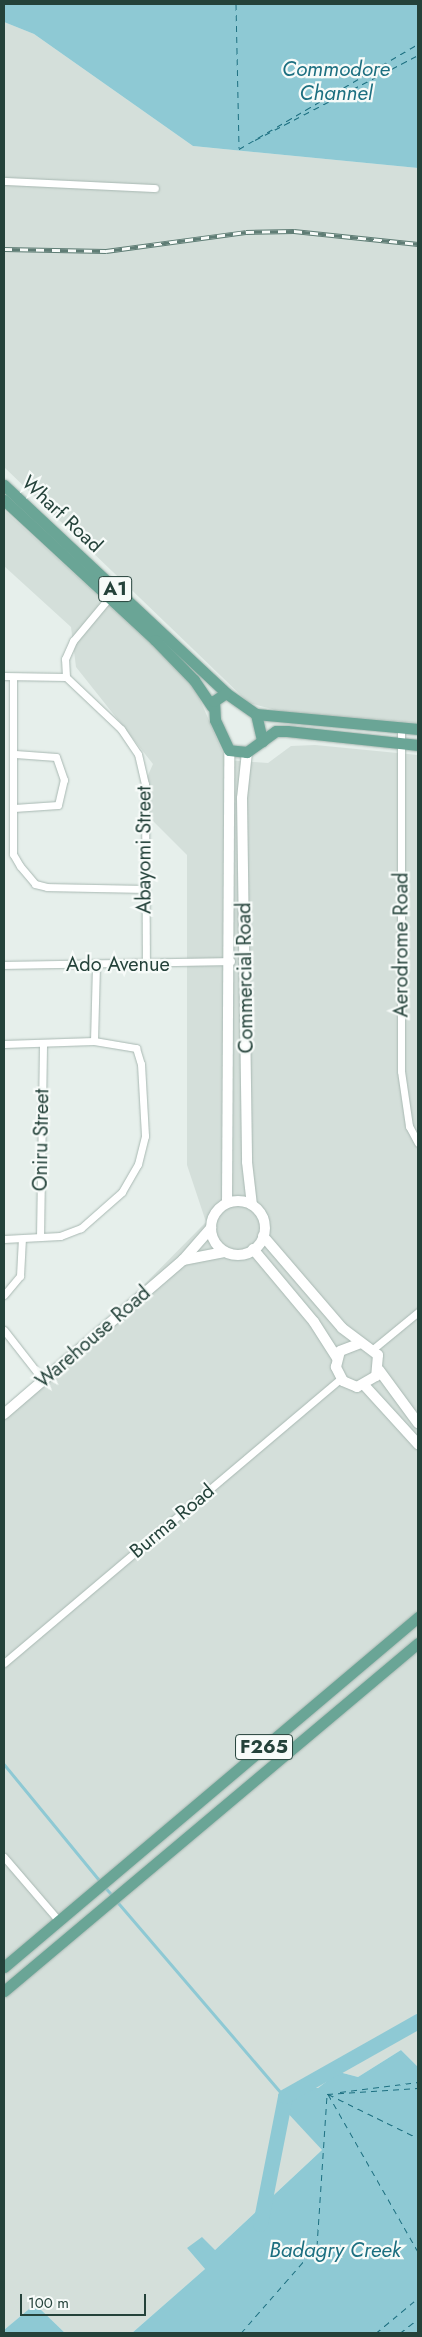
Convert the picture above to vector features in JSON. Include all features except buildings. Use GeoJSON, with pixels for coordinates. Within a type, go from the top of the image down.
{"type":"FeatureCollection","features":[{"type":"Feature","properties":{"kind":"main road","name":"Wharf Road"},"geometry":{"type":"LineString","coordinates":[[4,485],[226,693],[256,714]]}},
{"type":"Feature","properties":{"kind":"main road","name":"Wharf Road"},"geometry":{"type":"LineString","coordinates":[[4,500],[168,653],[212,707],[229,750]]}},
{"type":"Feature","properties":{"kind":"main road"},"geometry":{"type":"LineString","coordinates":[[212,707],[217,697],[226,693]]}},
{"type":"Feature","properties":{"kind":"main road"},"geometry":{"type":"LineString","coordinates":[[262,741],[256,714],[418,729]]}},
{"type":"Feature","properties":{"kind":"main road"},"geometry":{"type":"LineString","coordinates":[[229,750],[247,752],[276,732],[288,731],[418,745]]}},
{"type":"Feature","properties":{"kind":"main road","name":"Commercial Road"},"geometry":{"type":"LineString","coordinates":[[228,1203],[232,961],[229,750]]}},
{"type":"Feature","properties":{"kind":"main road","name":"Commercial Road"},"geometry":{"type":"LineString","coordinates":[[247,752],[242,798],[247,1162],[252,1205]]}},
{"type":"Feature","properties":{"kind":"main road"},"geometry":{"type":"LineString","coordinates":[[224,1252],[211,1228],[214,1214],[228,1203],[252,1205],[263,1218],[263,1236],[253,1250]]}},
{"type":"Feature","properties":{"kind":"main road","name":"Warehouse Road"},"geometry":{"type":"LineString","coordinates":[[4,1414],[182,1260],[211,1228]]}},
{"type":"Feature","properties":{"kind":"main road"},"geometry":{"type":"LineString","coordinates":[[263,1236],[342,1328],[361,1343],[373,1349],[379,1370],[418,1423]]}},
{"type":"Feature","properties":{"kind":"main road"},"geometry":{"type":"LineString","coordinates":[[182,1260],[224,1252],[253,1250]]}},
{"type":"Feature","properties":{"kind":"main road"},"geometry":{"type":"LineString","coordinates":[[253,1250],[314,1322],[337,1358],[341,1378],[349,1385],[364,1386],[418,1444]]}},
{"type":"Feature","properties":{"kind":"main road"},"geometry":{"type":"LineString","coordinates":[[337,1358],[346,1346],[361,1343]]}},
{"type":"Feature","properties":{"kind":"main road"},"geometry":{"type":"LineString","coordinates":[[364,1386],[379,1370]]}},
{"type":"Feature","properties":{"kind":"main road","name":"F265"},"geometry":{"type":"LineString","coordinates":[[4,1967],[418,1617]]}},
{"type":"Feature","properties":{"kind":"main road","name":"F265"},"geometry":{"type":"LineString","coordinates":[[4,1991],[418,1643]]}},
{"type":"Feature","properties":{"kind":"street"},"geometry":{"type":"LineString","coordinates":[[4,181],[155,188]]}},
{"type":"Feature","properties":{"kind":"street"},"geometry":{"type":"LineString","coordinates":[[4,676],[66,678],[65,659],[73,641],[108,599]]}},
{"type":"Feature","properties":{"kind":"street"},"geometry":{"type":"LineString","coordinates":[[13,677],[15,754],[13,854],[36,884],[143,889]]}},
{"type":"Feature","properties":{"kind":"street","name":"Abayomi Street"},"geometry":{"type":"LineString","coordinates":[[66,678],[121,729],[138,754],[145,784],[143,889],[146,965]]}},
{"type":"Feature","properties":{"kind":"street","name":"Aerodrome Road"},"geometry":{"type":"LineString","coordinates":[[401,728],[401,1071],[409,1126],[418,1143]]}},
{"type":"Feature","properties":{"kind":"street"},"geometry":{"type":"LineString","coordinates":[[14,808],[58,805],[64,780],[56,757],[15,754]]}},
{"type":"Feature","properties":{"kind":"street","name":"Ado Avenue"},"geometry":{"type":"LineString","coordinates":[[4,965],[146,965],[232,961]]}},
{"type":"Feature","properties":{"kind":"street"},"geometry":{"type":"LineString","coordinates":[[94,1041],[96,964]]}},
{"type":"Feature","properties":{"kind":"street"},"geometry":{"type":"LineString","coordinates":[[4,1044],[94,1041],[140,1052],[145,1136],[138,1164],[122,1192],[81,1228],[60,1236],[4,1240]]}},
{"type":"Feature","properties":{"kind":"street","name":"Oniru Street"},"geometry":{"type":"LineString","coordinates":[[40,1237],[43,1044]]}},
{"type":"Feature","properties":{"kind":"street"},"geometry":{"type":"LineString","coordinates":[[4,1295],[20,1276],[22,1240]]}},
{"type":"Feature","properties":{"kind":"street"},"geometry":{"type":"LineString","coordinates":[[373,1349],[418,1312]]}},
{"type":"Feature","properties":{"kind":"street"},"geometry":{"type":"LineString","coordinates":[[4,1330],[43,1380]]}},
{"type":"Feature","properties":{"kind":"street","name":"Burma Road"},"geometry":{"type":"LineString","coordinates":[[4,1663],[341,1378]]}},
{"type":"Feature","properties":{"kind":"street"},"geometry":{"type":"LineString","coordinates":[[4,1857],[58,1921]]}},
{"type":"Feature","properties":{"kind":"shaded area"},"geometry":{"type":"Polygon","coordinates":[[[4,22],[34,34],[193,146],[418,168],[418,723],[283,712],[249,703],[4,467],[4,22]]]}},
{"type":"Feature","properties":{"kind":"shaded area"},"geometry":{"type":"Polygon","coordinates":[[[4,510],[192,681],[226,760],[268,763],[291,746],[315,745],[418,755],[418,2067],[401,2050],[358,2077],[339,2072],[318,2088],[293,2086],[278,2100],[322,2150],[215,2250],[187,2248],[205,2269],[132,2333],[65,2333],[35,2304],[4,2330],[4,1408],[131,1298],[206,1222],[187,1165],[187,855],[142,810],[145,782],[153,764],[76,667],[71,627],[4,566],[4,510]]]}},
{"type":"Feature","properties":{"kind":"water","name":"Commodore Channel"},"geometry":{"type":"Polygon","coordinates":[[[4,4],[418,4],[418,168],[193,146],[34,34],[4,22],[4,4]]]}},
{"type":"Feature","properties":{"kind":"water","name":"Badagry Creek"},"geometry":{"type":"Polygon","coordinates":[[[401,2050],[418,2067],[418,2333],[132,2333],[205,2269],[187,2248],[202,2237],[215,2250],[322,2150],[284,2109],[278,2100],[281,2094],[293,2086],[318,2088],[339,2072],[358,2077],[401,2050]]]}},
{"type":"Feature","properties":{"kind":"water"},"geometry":{"type":"Polygon","coordinates":[[[35,2304],[65,2333],[4,2333],[4,2330],[35,2304]]]}},
{"type":"Feature","properties":{"kind":"waterway"},"geometry":{"type":"LineString","coordinates":[[4,1764],[100,1881]]}},
{"type":"Feature","properties":{"kind":"waterway"},"geometry":{"type":"LineString","coordinates":[[105,1887],[113,1896]]}},
{"type":"Feature","properties":{"kind":"waterway"},"geometry":{"type":"LineString","coordinates":[[116,1900],[283,2095]]}},
{"type":"Feature","properties":{"kind":"waterway","name":"Badagry Creek"},"geometry":{"type":"LineString","coordinates":[[260,2224],[285,2096],[418,2021]]}},
{"type":"Feature","properties":{"kind":"ferry route"},"geometry":{"type":"LineString","coordinates":[[236,4],[239,148]]}},
{"type":"Feature","properties":{"kind":"ferry route"},"geometry":{"type":"LineString","coordinates":[[239,149],[418,44]]}},
{"type":"Feature","properties":{"kind":"ferry route"},"geometry":{"type":"LineString","coordinates":[[255,140],[418,55]]}},
{"type":"Feature","properties":{"kind":"ferry route"},"geometry":{"type":"LineString","coordinates":[[340,2092],[418,2082]]}},
{"type":"Feature","properties":{"kind":"ferry route"},"geometry":{"type":"LineString","coordinates":[[241,2333],[317,2246],[327,2094],[418,2088]]}},
{"type":"Feature","properties":{"kind":"ferry route"},"geometry":{"type":"LineString","coordinates":[[328,2094],[418,2252]]}},
{"type":"Feature","properties":{"kind":"ferry route"},"geometry":{"type":"LineString","coordinates":[[328,2094],[418,2138]]}},
{"type":"Feature","properties":{"kind":"ferry route"},"geometry":{"type":"LineString","coordinates":[[376,2333],[418,2298]]}},
{"type":"Feature","properties":{"kind":"ferry route"},"geometry":{"type":"LineString","coordinates":[[400,2333],[418,2319]]}},
{"type":"Feature","properties":{"kind":"railway"},"geometry":{"type":"LineString","coordinates":[[4,249],[106,251],[246,232],[294,231],[418,244]]}}]}
